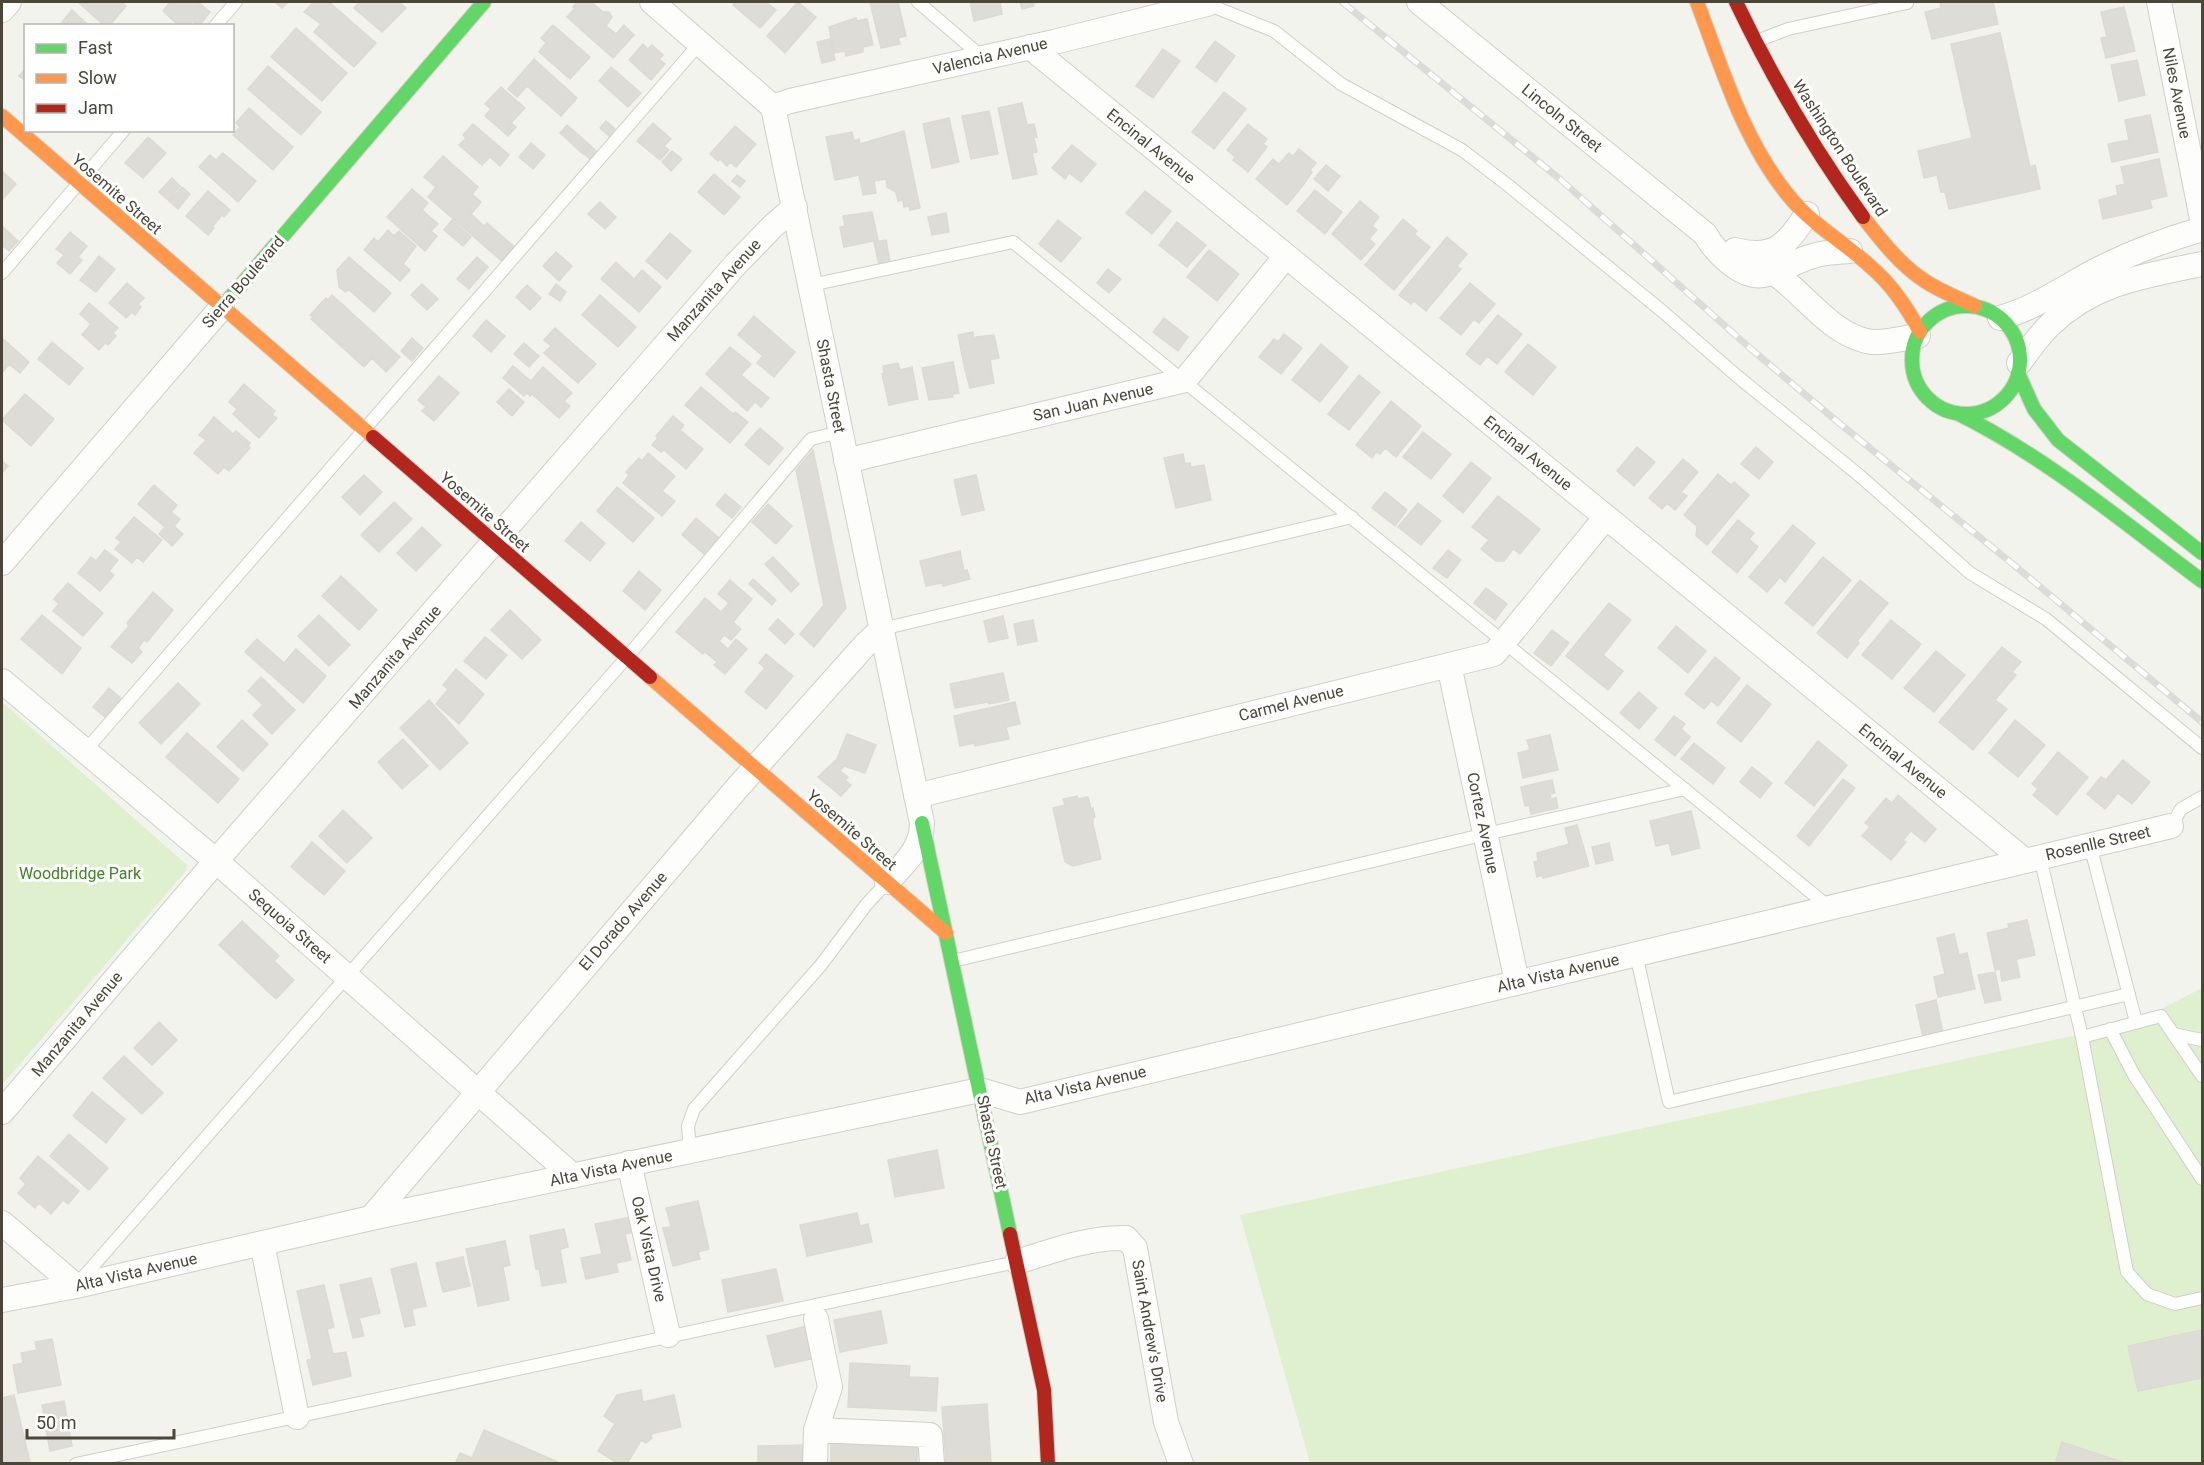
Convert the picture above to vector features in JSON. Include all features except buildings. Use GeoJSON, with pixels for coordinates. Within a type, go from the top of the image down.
{"type":"FeatureCollection","features":[{"type":"Feature","properties":{"kind":"street"},"geometry":{"type":"LineString","coordinates":[[2,10],[9,2]]}},
{"type":"Feature","properties":{"kind":"street","name":"Sierra Boulevard"},"geometry":{"type":"LineString","coordinates":[[2,563],[484,2]]}},
{"type":"Feature","properties":{"kind":"street"},"geometry":{"type":"LineString","coordinates":[[652,2],[773,107]]}},
{"type":"Feature","properties":{"kind":"street","name":"Lincoln Street"},"geometry":{"type":"LineString","coordinates":[[1419,2],[1705,234],[1709,241],[1737,267],[1752,275],[1763,275],[1815,255],[1850,251]]}},
{"type":"Feature","properties":{"kind":"street"},"geometry":{"type":"LineString","coordinates":[[1697,2],[1750,133],[1773,176],[1789,197],[1807,214],[1883,278],[1910,312],[1919,334]]}},
{"type":"Feature","properties":{"kind":"street","name":"Washington Boulevard"},"geometry":{"type":"LineString","coordinates":[[1736,2],[1807,131],[1866,221],[1894,253],[1920,277],[1975,306]]}},
{"type":"Feature","properties":{"kind":"street","name":"Niles Avenue"},"geometry":{"type":"LineString","coordinates":[[2159,2],[2202,219]]}},
{"type":"Feature","properties":{"kind":"street","name":"Valencia Avenue"},"geometry":{"type":"LineString","coordinates":[[773,107],[789,101],[1030,47],[1206,3]]}},
{"type":"Feature","properties":{"kind":"street","name":"Encinal Avenue"},"geometry":{"type":"LineString","coordinates":[[1030,47],[1606,517],[2032,859]]}},
{"type":"Feature","properties":{"kind":"street","name":"Shasta Street"},"geometry":{"type":"LineString","coordinates":[[773,107],[916,796],[1044,1390],[1048,1464]]}},
{"type":"Feature","properties":{"kind":"street","name":"Yosemite Street"},"geometry":{"type":"LineString","coordinates":[[2,116],[946,933]]}},
{"type":"Feature","properties":{"kind":"street","name":"Manzanita Avenue"},"geometry":{"type":"LineString","coordinates":[[2,1112],[216,861],[736,264],[773,225],[795,207]]}},
{"type":"Feature","properties":{"kind":"street","name":"Lincoln Street"},"geometry":{"type":"LineString","coordinates":[[1735,250],[1750,254],[1764,253],[1778,248],[1790,239],[1807,214]]}},
{"type":"Feature","properties":{"kind":"street"},"geometry":{"type":"LineString","coordinates":[[2000,318],[2019,313],[2041,303],[2102,267],[2133,253],[2202,229]]}},
{"type":"Feature","properties":{"kind":"street","name":"Lincoln Street"},"geometry":{"type":"LineString","coordinates":[[1705,234],[1713,235],[1774,272],[1826,319],[1857,339],[1874,342],[1919,334]]}},
{"type":"Feature","properties":{"kind":"street"},"geometry":{"type":"LineString","coordinates":[[1185,380],[1286,256]]}},
{"type":"Feature","properties":{"kind":"street"},"geometry":{"type":"LineString","coordinates":[[1957,413],[1977,413],[1996,405],[2008,392],[2018,368],[2041,334],[2067,310],[2092,293],[2124,281],[2202,264]]}},
{"type":"Feature","properties":{"kind":"street"},"geometry":{"type":"LineString","coordinates":[[2202,553],[2058,440],[2034,409],[2018,368],[2014,338],[2000,318],[1988,310],[1975,306],[1958,305],[1942,311],[1928,321],[1919,334],[1913,353],[1914,370],[1919,384],[1929,399],[1940,407],[1997,433],[2031,454],[2202,581]]}},
{"type":"Feature","properties":{"kind":"street","name":"San Juan Avenue"},"geometry":{"type":"LineString","coordinates":[[846,461],[1185,380]]}},
{"type":"Feature","properties":{"kind":"street","name":"Carmel Avenue"},"geometry":{"type":"LineString","coordinates":[[916,796],[1494,654],[1606,517]]}},
{"type":"Feature","properties":{"kind":"street","name":"El Dorado Avenue"},"geometry":{"type":"LineString","coordinates":[[371,1218],[754,768],[882,629]]}},
{"type":"Feature","properties":{"kind":"street","name":"Cortez Avenue"},"geometry":{"type":"LineString","coordinates":[[1449,664],[1517,982]]}},
{"type":"Feature","properties":{"kind":"street","name":"Sequoia Street"},"geometry":{"type":"LineString","coordinates":[[2,681],[216,861],[573,1176]]}},
{"type":"Feature","properties":{"kind":"street","name":"Shasta Street"},"geometry":{"type":"LineString","coordinates":[[887,882],[918,846],[922,834],[922,823]]}},
{"type":"Feature","properties":{"kind":"street","name":"Rosenlle Street"},"geometry":{"type":"LineString","coordinates":[[2032,859],[2171,826]]}},
{"type":"Feature","properties":{"kind":"street","name":"Alta Vista Avenue"},"geometry":{"type":"LineString","coordinates":[[2,1300],[76,1286],[371,1218],[980,1090],[1020,1102],[2032,859]]}},
{"type":"Feature","properties":{"kind":"street","name":"Oak Vista Drive"},"geometry":{"type":"LineString","coordinates":[[629,1163],[668,1335]]}},
{"type":"Feature","properties":{"kind":"street"},"geometry":{"type":"LineString","coordinates":[[2,1222],[76,1286]]}},
{"type":"Feature","properties":{"kind":"street","name":"Saint Andrew's Drive"},"geometry":{"type":"LineString","coordinates":[[1017,1262],[1062,1248],[1109,1238],[1126,1239],[1136,1248],[1166,1422],[1181,1464]]}},
{"type":"Feature","properties":{"kind":"street"},"geometry":{"type":"LineString","coordinates":[[262,1243],[297,1417]]}},
{"type":"Feature","properties":{"kind":"street"},"geometry":{"type":"LineString","coordinates":[[815,1464],[816,1430],[830,1387],[816,1319]]}},
{"type":"Feature","properties":{"kind":"street"},"geometry":{"type":"LineString","coordinates":[[816,1430],[930,1435],[932,1464]]}},
{"type":"Feature","properties":{"kind":"lane"},"geometry":{"type":"LineString","coordinates":[[217,24],[236,2]]}},
{"type":"Feature","properties":{"kind":"lane"},"geometry":{"type":"LineString","coordinates":[[918,2],[983,58]]}},
{"type":"Feature","properties":{"kind":"lane"},"geometry":{"type":"LineString","coordinates":[[1206,3],[1274,31],[1341,84],[1462,150],[1662,311],[1737,376],[1860,476],[1970,573],[2046,619],[2202,748]]}},
{"type":"Feature","properties":{"kind":"lane"},"geometry":{"type":"LineString","coordinates":[[1756,42],[1788,29],[1907,3]]}},
{"type":"Feature","properties":{"kind":"lane"},"geometry":{"type":"LineString","coordinates":[[85,751],[700,43]]}},
{"type":"Feature","properties":{"kind":"lane"},"geometry":{"type":"LineString","coordinates":[[2,273],[122,132]]}},
{"type":"Feature","properties":{"kind":"lane"},"geometry":{"type":"LineString","coordinates":[[811,285],[1013,242],[1829,907]]}},
{"type":"Feature","properties":{"kind":"lane"},"geometry":{"type":"LineString","coordinates":[[76,1286],[346,975],[627,657],[811,439],[840,432]]}},
{"type":"Feature","properties":{"kind":"lane"},"geometry":{"type":"LineString","coordinates":[[882,629],[1353,517]]}},
{"type":"Feature","properties":{"kind":"lane"},"geometry":{"type":"LineString","coordinates":[[953,961],[1684,789]]}},
{"type":"Feature","properties":{"kind":"lane"},"geometry":{"type":"LineString","coordinates":[[2171,826],[2181,809],[2202,797]]}},
{"type":"Feature","properties":{"kind":"lane"},"geometry":{"type":"LineString","coordinates":[[2090,845],[2136,1022]]}},
{"type":"Feature","properties":{"kind":"lane"},"geometry":{"type":"LineString","coordinates":[[2032,859],[2082,1036],[2127,1272],[2147,1294],[2175,1304],[2202,1298]]}},
{"type":"Feature","properties":{"kind":"lane"},"geometry":{"type":"LineString","coordinates":[[690,1151],[688,1126],[694,1109],[821,965],[866,905],[887,882]]}},
{"type":"Feature","properties":{"kind":"lane"},"geometry":{"type":"LineString","coordinates":[[1636,954],[1669,1102],[2128,994]]}},
{"type":"Feature","properties":{"kind":"lane"},"geometry":{"type":"LineString","coordinates":[[2082,1036],[2161,1016],[2202,1076]]}},
{"type":"Feature","properties":{"kind":"lane"},"geometry":{"type":"LineString","coordinates":[[2110,1029],[2134,1075],[2202,1179]]}},
{"type":"Feature","properties":{"kind":"lane"},"geometry":{"type":"LineString","coordinates":[[2173,1034],[2202,1040]]}},
{"type":"Feature","properties":{"kind":"lane"},"geometry":{"type":"LineString","coordinates":[[76,1464],[668,1335],[1017,1262]]}},
{"type":"Feature","properties":{"kind":"green space","name":"Woodbridge Park"},"geometry":{"type":"Polygon","coordinates":[[[2,702],[187,865],[186,871],[2,1085],[2,702]]]}},
{"type":"Feature","properties":{"kind":"green space"},"geometry":{"type":"Polygon","coordinates":[[[2202,988],[2202,1463],[1310,1463],[1240,1215],[2136,1022],[2202,988]]]}},
{"type":"Feature","properties":{"kind":"railway"},"geometry":{"type":"LineString","coordinates":[[1342,2],[1561,180],[1751,349],[2202,722]]}},
{"type":"Feature","properties":{"kind":"traffic: fast"},"geometry":{"type":"LineString","coordinates":[[222,307],[484,2]]}},
{"type":"Feature","properties":{"kind":"traffic: fast"},"geometry":{"type":"LineString","coordinates":[[1966,306],[1987,311],[2004,322],[2015,339],[2020,360],[2015,381],[2004,398],[1987,409],[1966,414],[1945,409],[1928,398],[1917,381],[1912,360],[1917,339],[1928,322],[1945,311],[1966,306]]}},
{"type":"Feature","properties":{"kind":"traffic: fast"},"geometry":{"type":"LineString","coordinates":[[2018,373],[2034,409],[2058,440],[2202,553]]}},
{"type":"Feature","properties":{"kind":"traffic: fast"},"geometry":{"type":"LineString","coordinates":[[1957,413],[1990,430],[2053,470],[2202,581]]}},
{"type":"Feature","properties":{"kind":"traffic: fast"},"geometry":{"type":"LineString","coordinates":[[922,823],[1010,1234]]}},
{"type":"Feature","properties":{"kind":"traffic: slow"},"geometry":{"type":"LineString","coordinates":[[1697,2],[1735,103],[1772,174],[1807,215],[1886,281],[1920,332]]}},
{"type":"Feature","properties":{"kind":"traffic: slow"},"geometry":{"type":"LineString","coordinates":[[2,116],[373,437]]}},
{"type":"Feature","properties":{"kind":"traffic: slow"},"geometry":{"type":"LineString","coordinates":[[1863,217],[1891,252],[1916,275],[1975,306]]}},
{"type":"Feature","properties":{"kind":"traffic: slow"},"geometry":{"type":"LineString","coordinates":[[650,677],[946,933]]}},
{"type":"Feature","properties":{"kind":"traffic: jam"},"geometry":{"type":"LineString","coordinates":[[1736,2],[1795,112],[1863,217]]}},
{"type":"Feature","properties":{"kind":"traffic: jam"},"geometry":{"type":"LineString","coordinates":[[373,437],[650,677]]}},
{"type":"Feature","properties":{"kind":"traffic: jam"},"geometry":{"type":"LineString","coordinates":[[1010,1234],[1044,1390],[1048,1464]]}}]}
